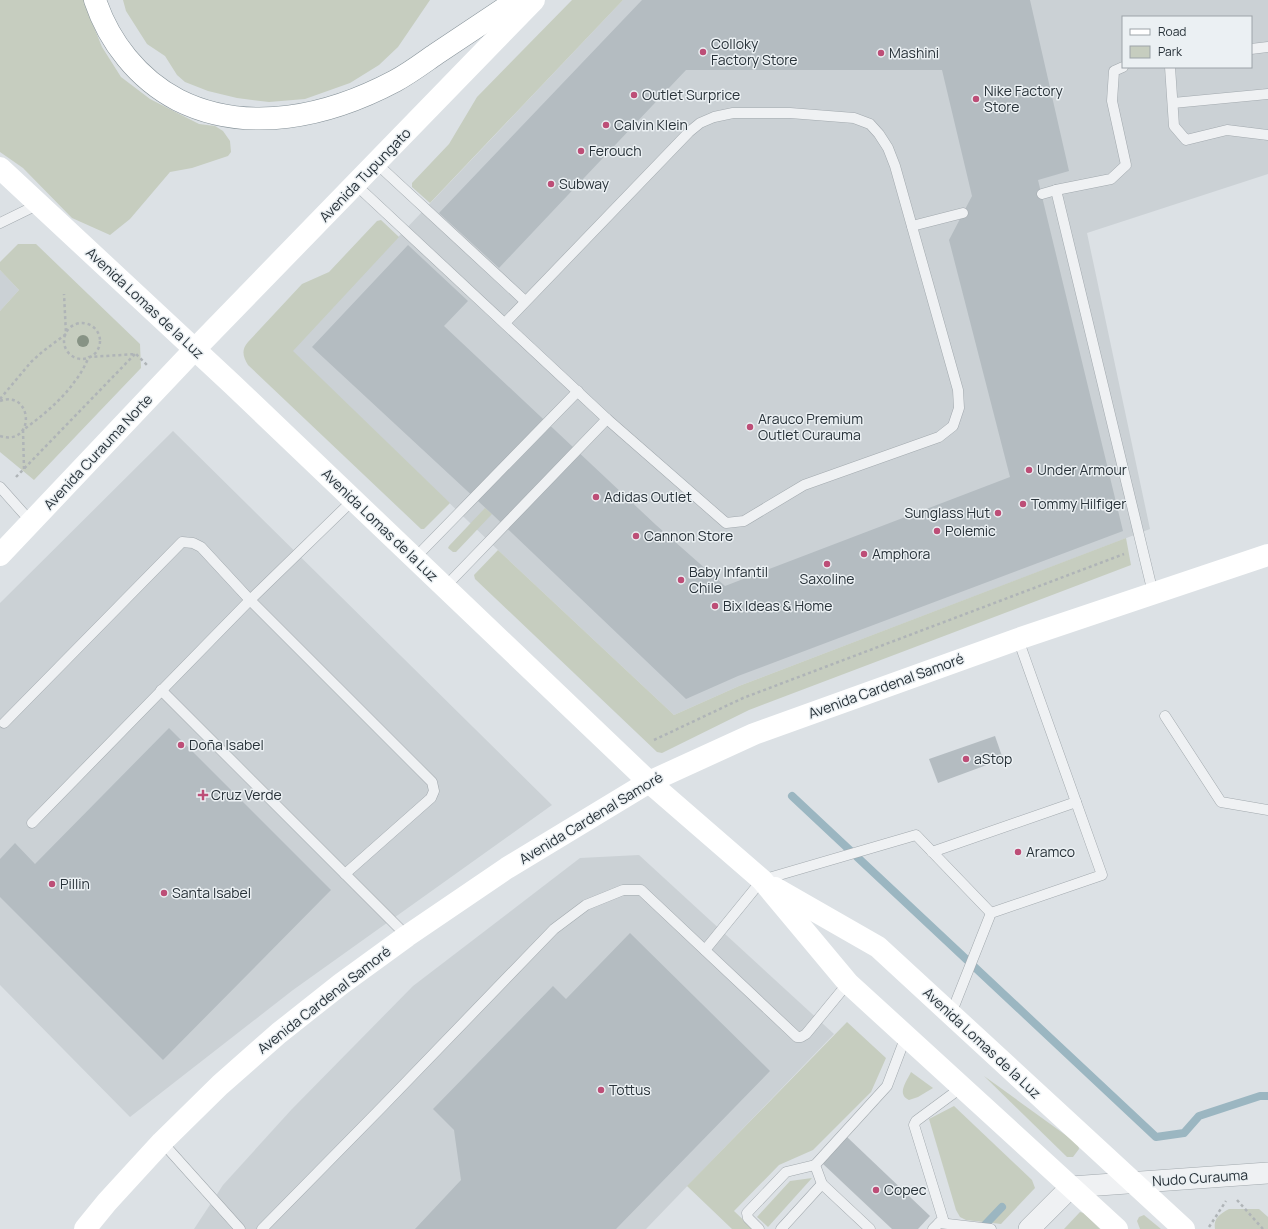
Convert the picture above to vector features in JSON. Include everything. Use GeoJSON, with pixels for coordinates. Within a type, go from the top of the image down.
{"type":"FeatureCollection","features":[{"type":"Feature","properties":{"kind":"main road"},"geometry":{"type":"LineString","coordinates":[[95,0],[103,22],[114,42],[146,79],[168,95],[192,107],[218,115],[244,119],[270,119],[316,112],[355,99],[397,80],[516,0]]}},
{"type":"Feature","properties":{"kind":"main road","name":"Avenida Tupungato"},"geometry":{"type":"LineString","coordinates":[[195,349],[534,0]]}},
{"type":"Feature","properties":{"kind":"main road","name":"Avenida Lomas de la Luz"},"geometry":{"type":"LineString","coordinates":[[0,168],[195,349],[649,782],[762,880],[848,982],[1117,1229]]}},
{"type":"Feature","properties":{"kind":"main road","name":"Avenida Curauma Norte"},"geometry":{"type":"LineString","coordinates":[[0,554],[195,349]]}},
{"type":"Feature","properties":{"kind":"main road","name":"Avenida Cardenal Samoré"},"geometry":{"type":"LineString","coordinates":[[85,1229],[107,1202],[162,1142],[220,1085],[279,1033],[341,984],[407,936],[507,868],[649,782],[754,734],[1018,639],[1153,592],[1268,555]]}},
{"type":"Feature","properties":{"kind":"main road","name":"Avenida Lomas de la Luz"},"geometry":{"type":"LineString","coordinates":[[762,880],[878,947],[1184,1229]]}},
{"type":"Feature","properties":{"kind":"street","name":"Nudo Curauma"},"geometry":{"type":"LineString","coordinates":[[1071,1187],[1268,1173]]}},
{"type":"Feature","properties":{"kind":"street"},"geometry":{"type":"LineString","coordinates":[[1029,1229],[1071,1187]]}},
{"type":"Feature","properties":{"kind":"lane"},"geometry":{"type":"LineString","coordinates":[[1252,49],[1268,47]]}},
{"type":"Feature","properties":{"kind":"lane"},"geometry":{"type":"LineString","coordinates":[[1042,194],[1111,179],[1126,165],[1112,101],[1114,71],[1122,67]]}},
{"type":"Feature","properties":{"kind":"lane"},"geometry":{"type":"LineString","coordinates":[[1170,68],[1174,126],[1186,140],[1227,130],[1268,136]]}},
{"type":"Feature","properties":{"kind":"lane"},"geometry":{"type":"LineString","coordinates":[[1173,103],[1268,94]]}},
{"type":"Feature","properties":{"kind":"lane"},"geometry":{"type":"LineString","coordinates":[[355,184],[505,322],[607,419],[726,523],[744,521],[804,485],[939,437],[953,426],[959,408],[958,390],[903,190],[893,160],[888,148],[870,124],[854,118],[790,113],[733,114],[714,117],[700,123],[689,132],[505,322]]}},
{"type":"Feature","properties":{"kind":"lane"},"geometry":{"type":"LineString","coordinates":[[376,163],[525,301]]}},
{"type":"Feature","properties":{"kind":"lane"},"geometry":{"type":"LineString","coordinates":[[1056,190],[1153,592]]}},
{"type":"Feature","properties":{"kind":"lane"},"geometry":{"type":"LineString","coordinates":[[0,223],[39,204]]}},
{"type":"Feature","properties":{"kind":"lane"},"geometry":{"type":"LineString","coordinates":[[912,226],[963,213]]}},
{"type":"Feature","properties":{"kind":"lane"},"geometry":{"type":"LineString","coordinates":[[414,558],[578,391]]}},
{"type":"Feature","properties":{"kind":"lane"},"geometry":{"type":"LineString","coordinates":[[445,587],[607,419]]}},
{"type":"Feature","properties":{"kind":"lane"},"geometry":{"type":"LineString","coordinates":[[2,489],[32,522]]}},
{"type":"Feature","properties":{"kind":"lane"},"geometry":{"type":"LineString","coordinates":[[32,823],[250,600],[353,500]]}},
{"type":"Feature","properties":{"kind":"lane"},"geometry":{"type":"LineString","coordinates":[[4,723],[182,542],[193,543],[201,547],[250,600],[432,782],[434,791],[431,798],[345,874]]}},
{"type":"Feature","properties":{"kind":"lane"},"geometry":{"type":"LineString","coordinates":[[951,1014],[991,913],[1102,875],[1018,639]]}},
{"type":"Feature","properties":{"kind":"lane"},"geometry":{"type":"LineString","coordinates":[[161,690],[407,936]]}},
{"type":"Feature","properties":{"kind":"lane"},"geometry":{"type":"LineString","coordinates":[[1165,716],[1221,802],[1268,810]]}},
{"type":"Feature","properties":{"kind":"lane"},"geometry":{"type":"LineString","coordinates":[[932,852],[1076,802]]}},
{"type":"Feature","properties":{"kind":"lane"},"geometry":{"type":"LineString","coordinates":[[705,950],[762,880],[916,835],[991,913]]}},
{"type":"Feature","properties":{"kind":"lane"},"geometry":{"type":"LineString","coordinates":[[262,1229],[394,1096],[554,929],[586,905],[623,890],[641,890],[797,1037],[801,1037],[806,1034],[848,982]]}},
{"type":"Feature","properties":{"kind":"lane"},"geometry":{"type":"LineString","coordinates":[[759,1229],[748,1218],[747,1214],[786,1172],[815,1165],[887,1086],[906,1036]]}},
{"type":"Feature","properties":{"kind":"lane"},"geometry":{"type":"LineString","coordinates":[[962,1087],[916,1121],[914,1125],[938,1223],[991,1229]]}},
{"type":"Feature","properties":{"kind":"lane"},"geometry":{"type":"LineString","coordinates":[[162,1142],[240,1229]]}},
{"type":"Feature","properties":{"kind":"lane"},"geometry":{"type":"LineString","coordinates":[[815,1165],[822,1184],[870,1229]]}},
{"type":"Feature","properties":{"kind":"lane"},"geometry":{"type":"LineString","coordinates":[[781,1229],[822,1184]]}},
{"type":"Feature","properties":{"kind":"path"},"geometry":{"type":"LineString","coordinates":[[64,294],[66,334],[65,345],[72,355],[77,358],[136,354],[164,382]]}},
{"type":"Feature","properties":{"kind":"path"},"geometry":{"type":"LineString","coordinates":[[0,400],[31,362],[66,334],[73,326],[78,323],[88,324],[97,330],[99,335],[99,346],[94,354],[89,357],[76,381],[63,396],[19,434],[8,438],[0,436]]}},
{"type":"Feature","properties":{"kind":"path"},"geometry":{"type":"LineString","coordinates":[[2,489],[24,469],[136,354]]}},
{"type":"Feature","properties":{"kind":"path"},"geometry":{"type":"LineString","coordinates":[[0,400],[14,400],[23,408],[27,419],[23,430],[24,469]]}},
{"type":"Feature","properties":{"kind":"path"},"geometry":{"type":"LineString","coordinates":[[654,740],[743,698],[1142,547]]}},
{"type":"Feature","properties":{"kind":"path"},"geometry":{"type":"LineString","coordinates":[[1208,1229],[1227,1200],[1225,1176]]}},
{"type":"Feature","properties":{"kind":"path"},"geometry":{"type":"LineString","coordinates":[[1236,1199],[1263,1229]]}},
{"type":"Feature","properties":{"kind":"shaded area","name":"Arauco Premium Outlet Curauma"},"geometry":{"type":"Polygon","coordinates":[[[623,0],[1268,0],[1268,174],[1087,233],[1150,529],[739,686],[674,715],[498,550],[291,350],[623,0]]]}},
{"type":"Feature","properties":{"kind":"shaded area"},"geometry":{"type":"Polygon","coordinates":[[[0,270],[19,290],[0,311],[0,270]]]}},
{"type":"Feature","properties":{"kind":"shaded area"},"geometry":{"type":"Polygon","coordinates":[[[173,431],[552,805],[293,990],[130,1117],[0,985],[0,603],[173,431]]]}},
{"type":"Feature","properties":{"kind":"shaded area"},"geometry":{"type":"Polygon","coordinates":[[[639,855],[834,1034],[646,1229],[194,1229],[223,1185],[292,1109],[413,986],[580,858],[639,855]]]}},
{"type":"Feature","properties":{"kind":"green space"},"geometry":{"type":"Polygon","coordinates":[[[0,0],[84,0],[102,47],[121,77],[150,99],[199,124],[215,126],[223,131],[230,141],[231,152],[228,156],[192,168],[170,172],[130,219],[110,235],[72,218],[23,168],[0,152],[0,0]]]}},
{"type":"Feature","properties":{"kind":"green space"},"geometry":{"type":"Polygon","coordinates":[[[123,0],[430,0],[398,47],[379,65],[350,83],[305,99],[269,102],[237,98],[208,91],[185,82],[177,75],[165,56],[147,44],[126,11],[123,0]]]}},
{"type":"Feature","properties":{"kind":"green space"},"geometry":{"type":"Polygon","coordinates":[[[572,0],[623,0],[430,203],[412,187],[412,183],[449,144],[477,97],[572,0]]]}},
{"type":"Feature","properties":{"kind":"green space"},"geometry":{"type":"Polygon","coordinates":[[[381,220],[399,237],[293,351],[450,503],[424,529],[421,529],[248,365],[244,354],[244,348],[248,342],[302,284],[329,272],[377,221],[381,220]]]}},
{"type":"Feature","properties":{"kind":"green space"},"geometry":{"type":"Polygon","coordinates":[[[18,244],[36,244],[140,344],[141,368],[34,480],[0,452],[0,311],[19,290],[0,270],[0,262],[18,244]]]}},
{"type":"Feature","properties":{"kind":"green space"},"geometry":{"type":"Polygon","coordinates":[[[485,508],[492,514],[456,552],[453,552],[448,548],[449,546],[485,508]]]}},
{"type":"Feature","properties":{"kind":"green space"},"geometry":{"type":"Polygon","coordinates":[[[1126,538],[1131,565],[749,710],[662,753],[657,752],[475,579],[474,575],[498,550],[674,715],[739,686],[1126,538]]]}},
{"type":"Feature","properties":{"kind":"green space"},"geometry":{"type":"Polygon","coordinates":[[[847,1022],[886,1058],[871,1092],[813,1150],[779,1165],[734,1211],[753,1229],[732,1229],[687,1186],[847,1022]]]}},
{"type":"Feature","properties":{"kind":"green space"},"geometry":{"type":"Polygon","coordinates":[[[911,1072],[933,1088],[918,1097],[909,1100],[903,1094],[903,1091],[905,1083],[911,1072]]]}},
{"type":"Feature","properties":{"kind":"green space"},"geometry":{"type":"Polygon","coordinates":[[[984,1076],[1078,1144],[1079,1149],[1073,1157],[1067,1157],[984,1076]]]}},
{"type":"Feature","properties":{"kind":"green space"},"geometry":{"type":"Polygon","coordinates":[[[954,1106],[1032,1180],[1035,1188],[1001,1224],[966,1220],[960,1217],[956,1210],[929,1119],[954,1106]]]}},
{"type":"Feature","properties":{"kind":"green space"},"geometry":{"type":"Polygon","coordinates":[[[812,1178],[768,1227],[757,1217],[790,1181],[812,1178]]]}},
{"type":"Feature","properties":{"kind":"green space"},"geometry":{"type":"Polygon","coordinates":[[[1229,1209],[1259,1209],[1268,1217],[1268,1229],[1215,1229],[1216,1219],[1229,1209]]]}},
{"type":"Feature","properties":{"kind":"green space"},"geometry":{"type":"Polygon","coordinates":[[[1080,1212],[1084,1213],[1100,1229],[1064,1229],[1080,1212]]]}},
{"type":"Feature","properties":{"kind":"green space"},"geometry":{"type":"Polygon","coordinates":[[[1144,1215],[1161,1229],[1140,1229],[1137,1221],[1139,1217],[1144,1215]]]}},
{"type":"Feature","properties":{"kind":"building"},"geometry":{"type":"Polygon","coordinates":[[[642,0],[1030,0],[1069,171],[1038,180],[1123,531],[738,676],[686,699],[492,514],[312,347],[408,245],[468,301],[444,326],[656,525],[725,586],[1010,477],[949,240],[972,196],[942,70],[686,70],[499,268],[439,213],[642,0]]]}},
{"type":"Feature","properties":{"kind":"building","name":"Santa Isabel"},"geometry":{"type":"Polygon","coordinates":[[[169,728],[331,890],[163,1060],[0,897],[0,859],[15,843],[35,864],[169,728]]]}},
{"type":"Feature","properties":{"kind":"building","name":"aStop"},"geometry":{"type":"Polygon","coordinates":[[[995,736],[1003,759],[938,783],[929,759],[995,736]]]}},
{"type":"Feature","properties":{"kind":"building","name":"Tottus"},"geometry":{"type":"Polygon","coordinates":[[[630,933],[770,1071],[616,1229],[415,1229],[461,1180],[454,1130],[433,1109],[553,986],[566,999],[630,933]]]}},
{"type":"Feature","properties":{"kind":"building","name":"Copec"},"geometry":{"type":"Polygon","coordinates":[[[847,1137],[930,1216],[918,1229],[892,1229],[822,1163],[847,1137]]]}},
{"type":"Feature","properties":{"kind":"waterway"},"geometry":{"type":"LineString","coordinates":[[792,796],[1156,1137],[1184,1133],[1199,1116],[1260,1096],[1268,1096]]}},
{"type":"Feature","properties":{"kind":"waterway"},"geometry":{"type":"LineString","coordinates":[[981,1229],[1002,1207]]}},
{"type":"Feature","properties":{"kind":"place","name":"Colloky Factory Store"},"geometry":{"type":"Point","coordinates":[703,52]}},
{"type":"Feature","properties":{"kind":"place","name":"Mashini"},"geometry":{"type":"Point","coordinates":[881,53]}},
{"type":"Feature","properties":{"kind":"place","name":"Outlet Surprice"},"geometry":{"type":"Point","coordinates":[634,95]}},
{"type":"Feature","properties":{"kind":"place","name":"Nike Factory Store"},"geometry":{"type":"Point","coordinates":[976,99]}},
{"type":"Feature","properties":{"kind":"place","name":"Calvin Klein"},"geometry":{"type":"Point","coordinates":[606,125]}},
{"type":"Feature","properties":{"kind":"place","name":"Ferouch"},"geometry":{"type":"Point","coordinates":[581,151]}},
{"type":"Feature","properties":{"kind":"place","name":"Subway"},"geometry":{"type":"Point","coordinates":[551,184]}},
{"type":"Feature","properties":{"kind":"place","name":"Arauco Premium Outlet Curauma"},"geometry":{"type":"Point","coordinates":[750,427]}},
{"type":"Feature","properties":{"kind":"place","name":"Under Armour"},"geometry":{"type":"Point","coordinates":[1029,470]}},
{"type":"Feature","properties":{"kind":"place","name":"Adidas Outlet"},"geometry":{"type":"Point","coordinates":[596,497]}},
{"type":"Feature","properties":{"kind":"place","name":"Tommy Hilfiger"},"geometry":{"type":"Point","coordinates":[1023,504]}},
{"type":"Feature","properties":{"kind":"place","name":"Sunglass Hut"},"geometry":{"type":"Point","coordinates":[998,513]}},
{"type":"Feature","properties":{"kind":"place","name":"Polemic"},"geometry":{"type":"Point","coordinates":[937,531]}},
{"type":"Feature","properties":{"kind":"place","name":"Cannon Store"},"geometry":{"type":"Point","coordinates":[636,536]}},
{"type":"Feature","properties":{"kind":"place","name":"Amphora"},"geometry":{"type":"Point","coordinates":[864,554]}},
{"type":"Feature","properties":{"kind":"place","name":"Saxoline"},"geometry":{"type":"Point","coordinates":[827,564]}},
{"type":"Feature","properties":{"kind":"place","name":"Baby Infantil Chile"},"geometry":{"type":"Point","coordinates":[681,580]}},
{"type":"Feature","properties":{"kind":"place","name":"Bix Ideas & Home"},"geometry":{"type":"Point","coordinates":[715,606]}},
{"type":"Feature","properties":{"kind":"place","name":"Doña Isabel"},"geometry":{"type":"Point","coordinates":[181,745]}},
{"type":"Feature","properties":{"kind":"place","name":"aStop"},"geometry":{"type":"Point","coordinates":[966,759]}},
{"type":"Feature","properties":{"kind":"place","name":"Cruz Verde"},"geometry":{"type":"Point","coordinates":[203,795]}},
{"type":"Feature","properties":{"kind":"place","name":"Aramco"},"geometry":{"type":"Point","coordinates":[1018,852]}},
{"type":"Feature","properties":{"kind":"place","name":"Pillin"},"geometry":{"type":"Point","coordinates":[52,884]}},
{"type":"Feature","properties":{"kind":"place","name":"Santa Isabel"},"geometry":{"type":"Point","coordinates":[164,893]}},
{"type":"Feature","properties":{"kind":"place","name":"Tottus"},"geometry":{"type":"Point","coordinates":[601,1090]}},
{"type":"Feature","properties":{"kind":"place","name":"Copec"},"geometry":{"type":"Point","coordinates":[876,1190]}}]}
